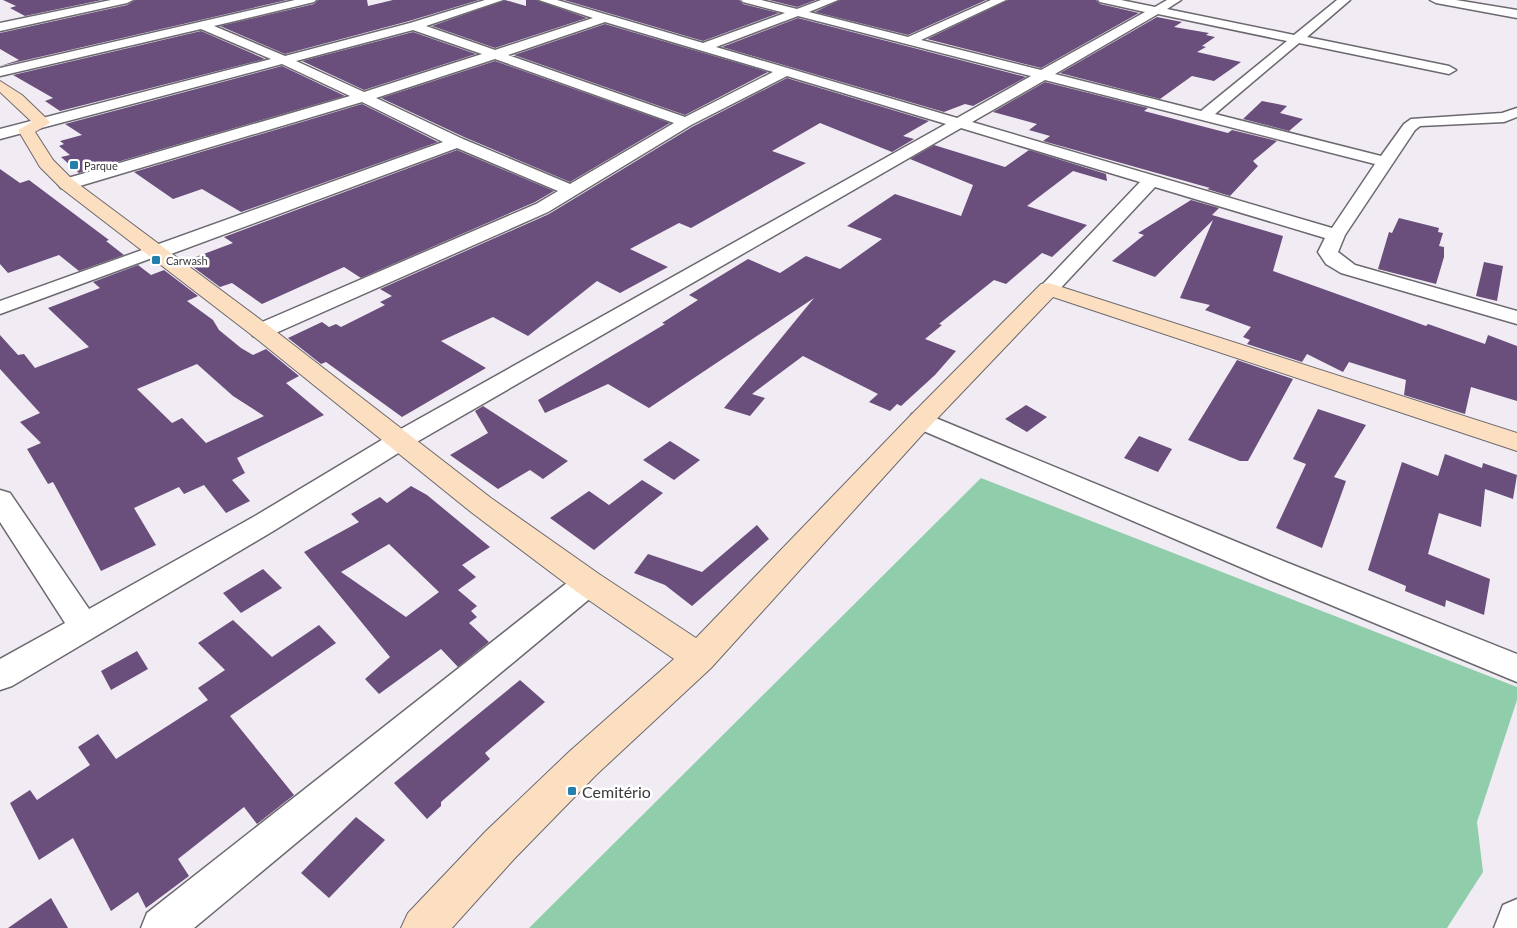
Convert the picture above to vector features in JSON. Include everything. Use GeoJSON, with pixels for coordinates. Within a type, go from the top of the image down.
{"type":"FeatureCollection","features":[{"type":"Feature","properties":{"kind":"street"},"geometry":{"type":"LineString","coordinates":[[0,27],[127,0]]}},
{"type":"Feature","properties":{"kind":"street"},"geometry":{"type":"LineString","coordinates":[[273,0],[287,6]]}},
{"type":"Feature","properties":{"kind":"street"},"geometry":{"type":"LineString","coordinates":[[0,72],[310,0]]}},
{"type":"Feature","properties":{"kind":"street"},"geometry":{"type":"LineString","coordinates":[[0,134],[414,26],[497,0]]}},
{"type":"Feature","properties":{"kind":"street"},"geometry":{"type":"LineString","coordinates":[[545,0],[1336,235]]}},
{"type":"Feature","properties":{"kind":"street"},"geometry":{"type":"LineString","coordinates":[[748,0],[1040,76],[1386,162]]}},
{"type":"Feature","properties":{"kind":"street"},"geometry":{"type":"LineString","coordinates":[[704,48],[832,0]]}},
{"type":"Feature","properties":{"kind":"street"},"geometry":{"type":"LineString","coordinates":[[909,41],[1000,0]]}},
{"type":"Feature","properties":{"kind":"street"},"geometry":{"type":"LineString","coordinates":[[1104,0],[1166,6],[1295,39],[1449,70]]}},
{"type":"Feature","properties":{"kind":"street"},"geometry":{"type":"LineString","coordinates":[[1204,116],[1344,0]]}},
{"type":"Feature","properties":{"kind":"street"},"geometry":{"type":"LineString","coordinates":[[1436,0],[1511,13],[1517,21]]}},
{"type":"Feature","properties":{"kind":"street"},"geometry":{"type":"LineString","coordinates":[[1511,13],[1514,0]]}},
{"type":"Feature","properties":{"kind":"street"},"geometry":{"type":"LineString","coordinates":[[0,676],[265,523],[399,441],[1166,6]]}},
{"type":"Feature","properties":{"kind":"street"},"geometry":{"type":"LineString","coordinates":[[67,184],[364,96],[604,18]]}},
{"type":"Feature","properties":{"kind":"street"},"geometry":{"type":"LineString","coordinates":[[202,25],[364,96],[457,142],[570,190]]}},
{"type":"Feature","properties":{"kind":"street"},"geometry":{"type":"LineString","coordinates":[[414,26],[686,122]]}},
{"type":"Feature","properties":{"kind":"street"},"geometry":{"type":"LineString","coordinates":[[260,331],[542,208],[686,122],[786,72]]}},
{"type":"Feature","properties":{"kind":"street"},"geometry":{"type":"LineString","coordinates":[[0,85],[17,98],[42,123]]}},
{"type":"Feature","properties":{"kind":"street"},"geometry":{"type":"LineString","coordinates":[[1513,117],[1416,122],[1409,127],[1336,235],[1328,252],[1333,260],[1348,269],[1517,318]]}},
{"type":"Feature","properties":{"kind":"street"},"geometry":{"type":"LineString","coordinates":[[42,123],[26,130],[46,163],[67,184],[260,331],[399,441],[588,584],[699,658]]}},
{"type":"Feature","properties":{"kind":"street"},"geometry":{"type":"LineString","coordinates":[[0,308],[457,142]]}},
{"type":"Feature","properties":{"kind":"street"},"geometry":{"type":"LineString","coordinates":[[423,928],[500,845],[583,763],[699,658],[921,420],[1151,181]]}},
{"type":"Feature","properties":{"kind":"street"},"geometry":{"type":"LineString","coordinates":[[1049,289],[1517,442]]}},
{"type":"Feature","properties":{"kind":"street"},"geometry":{"type":"LineString","coordinates":[[921,420],[1278,571],[1517,668]]}},
{"type":"Feature","properties":{"kind":"street"},"geometry":{"type":"LineString","coordinates":[[0,500],[84,627]]}},
{"type":"Feature","properties":{"kind":"street"},"geometry":{"type":"LineString","coordinates":[[162,928],[588,584]]}},
{"type":"Feature","properties":{"kind":"street"},"geometry":{"type":"LineString","coordinates":[[1515,928],[1517,919]]}},
{"type":"Feature","properties":{"kind":"green space"},"geometry":{"type":"Polygon","coordinates":[[[981,478],[1517,687],[1517,700],[1477,822],[1483,872],[1447,928],[529,928],[981,478]]]}},
{"type":"Feature","properties":{"kind":"building"},"geometry":{"type":"Polygon","coordinates":[[[3,0],[102,0],[25,16],[10,8],[16,6],[3,0]]]}},
{"type":"Feature","properties":{"kind":"building"},"geometry":{"type":"Polygon","coordinates":[[[135,0],[287,0],[0,66],[19,60],[0,49],[0,33],[127,5],[135,0]]]}},
{"type":"Feature","properties":{"kind":"building"},"geometry":{"type":"Polygon","coordinates":[[[318,0],[367,0],[368,6],[393,0],[479,0],[285,54],[220,26],[314,4],[318,0]]]}},
{"type":"Feature","properties":{"kind":"building"},"geometry":{"type":"Polygon","coordinates":[[[505,0],[526,6],[526,0],[537,0],[587,18],[495,48],[432,26],[505,0]]]}},
{"type":"Feature","properties":{"kind":"building"},"geometry":{"type":"Polygon","coordinates":[[[564,0],[739,0],[743,4],[779,13],[703,41],[564,0]]]}},
{"type":"Feature","properties":{"kind":"building"},"geometry":{"type":"Polygon","coordinates":[[[769,0],[816,0],[797,7],[769,0]]]}},
{"type":"Feature","properties":{"kind":"building"},"geometry":{"type":"Polygon","coordinates":[[[840,0],[986,0],[908,35],[815,12],[840,0]]]}},
{"type":"Feature","properties":{"kind":"building"},"geometry":{"type":"Polygon","coordinates":[[[1008,0],[1096,0],[1100,4],[1139,13],[1041,68],[927,39],[1008,0]]]}},
{"type":"Feature","properties":{"kind":"building"},"geometry":{"type":"Polygon","coordinates":[[[1157,17],[1182,22],[1174,27],[1209,33],[1206,35],[1215,37],[1202,46],[1206,47],[1197,52],[1241,62],[1214,81],[1192,76],[1160,99],[1060,73],[1157,17]]]}},
{"type":"Feature","properties":{"kind":"building"},"geometry":{"type":"Polygon","coordinates":[[[798,18],[1026,77],[973,106],[965,104],[944,112],[722,47],[798,18]]]}},
{"type":"Feature","properties":{"kind":"building"},"geometry":{"type":"Polygon","coordinates":[[[605,24],[768,72],[685,115],[514,55],[605,24]]]}},
{"type":"Feature","properties":{"kind":"building"},"geometry":{"type":"Polygon","coordinates":[[[201,31],[265,59],[60,111],[45,101],[53,98],[13,75],[201,31]]]}},
{"type":"Feature","properties":{"kind":"building"},"geometry":{"type":"Polygon","coordinates":[[[413,32],[476,54],[364,90],[302,61],[413,32]]]}},
{"type":"Feature","properties":{"kind":"building"},"geometry":{"type":"Polygon","coordinates":[[[495,61],[670,123],[570,182],[464,137],[381,98],[495,61]]]}},
{"type":"Feature","properties":{"kind":"building"},"geometry":{"type":"Polygon","coordinates":[[[282,66],[345,96],[79,173],[61,157],[70,155],[59,146],[64,144],[60,141],[82,135],[65,124],[282,66]]]}},
{"type":"Feature","properties":{"kind":"building"},"geometry":{"type":"Polygon","coordinates":[[[787,78],[929,121],[903,136],[914,139],[892,152],[820,123],[772,151],[806,163],[691,228],[679,223],[630,249],[668,267],[620,293],[597,281],[528,336],[493,317],[441,341],[486,368],[402,417],[326,362],[321,364],[288,338],[322,322],[329,327],[336,324],[341,327],[385,305],[380,302],[392,296],[380,289],[549,214],[692,127],[787,78]]]}},
{"type":"Feature","properties":{"kind":"building"},"geometry":{"type":"Polygon","coordinates":[[[1045,82],[1148,108],[1144,111],[1228,133],[1232,130],[1277,141],[1253,161],[1258,166],[1230,196],[1207,189],[1210,188],[1043,141],[1050,136],[1029,130],[1037,124],[993,112],[1045,82]]]}},
{"type":"Feature","properties":{"kind":"building"},"geometry":{"type":"Polygon","coordinates":[[[1262,101],[1287,106],[1280,113],[1303,119],[1289,131],[1243,119],[1262,101]]]}},
{"type":"Feature","properties":{"kind":"building"},"geometry":{"type":"Polygon","coordinates":[[[362,104],[438,142],[241,212],[202,189],[173,199],[134,172],[362,104]]]}},
{"type":"Feature","properties":{"kind":"building"},"geometry":{"type":"Polygon","coordinates":[[[934,145],[1005,167],[1029,150],[1106,174],[1107,181],[1073,171],[1027,206],[1087,225],[1052,257],[1042,253],[1006,284],[994,280],[939,324],[942,325],[925,339],[956,351],[935,375],[901,406],[897,404],[890,411],[869,402],[878,394],[803,356],[752,394],[765,398],[750,416],[724,408],[814,298],[649,408],[608,384],[545,413],[538,400],[665,324],[662,323],[698,300],[689,295],[748,259],[780,273],[806,256],[840,269],[882,239],[847,226],[895,194],[961,216],[973,185],[910,159],[934,145]]]}},
{"type":"Feature","properties":{"kind":"building"},"geometry":{"type":"Polygon","coordinates":[[[457,150],[554,191],[535,202],[361,278],[344,267],[262,304],[232,283],[220,287],[185,261],[233,243],[224,237],[457,150]]]}},
{"type":"Feature","properties":{"kind":"building"},"geometry":{"type":"Polygon","coordinates":[[[0,169],[20,183],[29,180],[109,240],[106,241],[124,255],[79,271],[59,255],[8,273],[0,264],[0,169]]]}},
{"type":"Feature","properties":{"kind":"building"},"geometry":{"type":"Polygon","coordinates":[[[1191,200],[1219,208],[1212,215],[1283,236],[1273,271],[1426,326],[1428,324],[1485,344],[1488,335],[1517,346],[1517,401],[1471,387],[1465,414],[1404,395],[1406,380],[1349,362],[1343,372],[1307,354],[1302,362],[1247,344],[1250,340],[1243,337],[1251,327],[1205,310],[1210,305],[1180,298],[1213,220],[1155,277],[1112,261],[1144,235],[1138,233],[1191,200]]]}},
{"type":"Feature","properties":{"kind":"building"},"geometry":{"type":"Polygon","coordinates":[[[1399,218],[1439,228],[1438,232],[1443,233],[1439,246],[1444,247],[1444,257],[1436,284],[1378,269],[1389,232],[1392,233],[1399,218]]]}},
{"type":"Feature","properties":{"kind":"building"},"geometry":{"type":"Polygon","coordinates":[[[1484,262],[1503,266],[1497,301],[1476,296],[1484,262]]]}},
{"type":"Feature","properties":{"kind":"building"},"geometry":{"type":"Polygon","coordinates":[[[138,265],[151,275],[164,270],[198,296],[187,301],[213,320],[219,330],[241,348],[253,355],[266,349],[299,376],[286,383],[324,415],[237,458],[245,473],[232,480],[250,501],[226,513],[204,485],[184,494],[179,487],[134,508],[156,545],[101,571],[53,482],[48,484],[27,449],[41,443],[20,422],[40,413],[0,369],[0,335],[18,355],[24,354],[35,368],[89,347],[48,308],[100,288],[93,282],[138,265]],[[197,364],[137,389],[172,423],[182,418],[206,443],[264,416],[233,396],[197,364]]]}},
{"type":"Feature","properties":{"kind":"building"},"geometry":{"type":"Polygon","coordinates":[[[1237,360],[1293,379],[1248,461],[1240,461],[1188,440],[1237,360]]]}},
{"type":"Feature","properties":{"kind":"building"},"geometry":{"type":"Polygon","coordinates":[[[1026,405],[1047,417],[1027,432],[1005,419],[1026,405]]]}},
{"type":"Feature","properties":{"kind":"building"},"geometry":{"type":"Polygon","coordinates":[[[483,406],[568,461],[543,479],[530,470],[498,489],[450,455],[488,433],[475,411],[483,406]]]}},
{"type":"Feature","properties":{"kind":"building"},"geometry":{"type":"Polygon","coordinates":[[[1318,409],[1366,425],[1334,477],[1346,481],[1322,548],[1276,528],[1306,464],[1293,459],[1318,409]]]}},
{"type":"Feature","properties":{"kind":"building"},"geometry":{"type":"Polygon","coordinates":[[[1139,436],[1172,449],[1158,472],[1124,458],[1139,436]]]}},
{"type":"Feature","properties":{"kind":"building"},"geometry":{"type":"Polygon","coordinates":[[[670,441],[700,460],[674,480],[643,460],[670,441]]]}},
{"type":"Feature","properties":{"kind":"building"},"geometry":{"type":"Polygon","coordinates":[[[1445,454],[1482,468],[1483,463],[1517,475],[1513,499],[1485,489],[1481,527],[1439,513],[1428,554],[1490,579],[1484,615],[1446,600],[1445,607],[1405,591],[1406,586],[1368,570],[1402,462],[1438,476],[1445,454]]]}},
{"type":"Feature","properties":{"kind":"building"},"geometry":{"type":"Polygon","coordinates":[[[642,480],[663,493],[594,550],[550,518],[589,491],[609,505],[642,480]]]}},
{"type":"Feature","properties":{"kind":"building"},"geometry":{"type":"Polygon","coordinates":[[[411,486],[427,495],[490,547],[462,565],[476,577],[458,590],[477,606],[471,611],[477,617],[469,623],[489,642],[458,667],[441,649],[379,694],[365,679],[390,657],[304,552],[359,522],[351,514],[380,497],[387,503],[411,486]],[[389,544],[341,572],[406,617],[439,592],[389,544]]]}},
{"type":"Feature","properties":{"kind":"building"},"geometry":{"type":"Polygon","coordinates":[[[757,525],[769,539],[692,606],[665,585],[634,573],[648,554],[702,572],[757,525]]]}},
{"type":"Feature","properties":{"kind":"building"},"geometry":{"type":"Polygon","coordinates":[[[263,569],[282,588],[241,613],[223,593],[263,569]]]}},
{"type":"Feature","properties":{"kind":"building"},"geometry":{"type":"Polygon","coordinates":[[[233,620],[272,657],[319,625],[336,643],[230,716],[294,795],[257,824],[244,807],[178,859],[189,876],[146,908],[138,892],[111,911],[73,838],[39,860],[10,803],[30,790],[37,800],[90,765],[78,747],[98,734],[116,759],[208,700],[198,688],[225,670],[198,643],[233,620]]]}},
{"type":"Feature","properties":{"kind":"building"},"geometry":{"type":"Polygon","coordinates":[[[137,651],[148,669],[111,690],[101,671],[137,651]]]}},
{"type":"Feature","properties":{"kind":"building"},"geometry":{"type":"Polygon","coordinates":[[[520,680],[545,702],[485,753],[490,759],[441,802],[441,806],[427,819],[394,783],[520,680]]]}},
{"type":"Feature","properties":{"kind":"building"},"geometry":{"type":"Polygon","coordinates":[[[356,817],[385,840],[329,898],[301,873],[356,817]]]}},
{"type":"Feature","properties":{"kind":"building"},"geometry":{"type":"Polygon","coordinates":[[[51,898],[68,928],[8,928],[51,898]]]}},
{"type":"Feature","properties":{"kind":"place","name":"Parque"},"geometry":{"type":"Point","coordinates":[74,165]}},
{"type":"Feature","properties":{"kind":"place","name":"Carwash"},"geometry":{"type":"Point","coordinates":[156,260]}},
{"type":"Feature","properties":{"kind":"place","name":"Cemitério"},"geometry":{"type":"Point","coordinates":[572,791]}}]}
